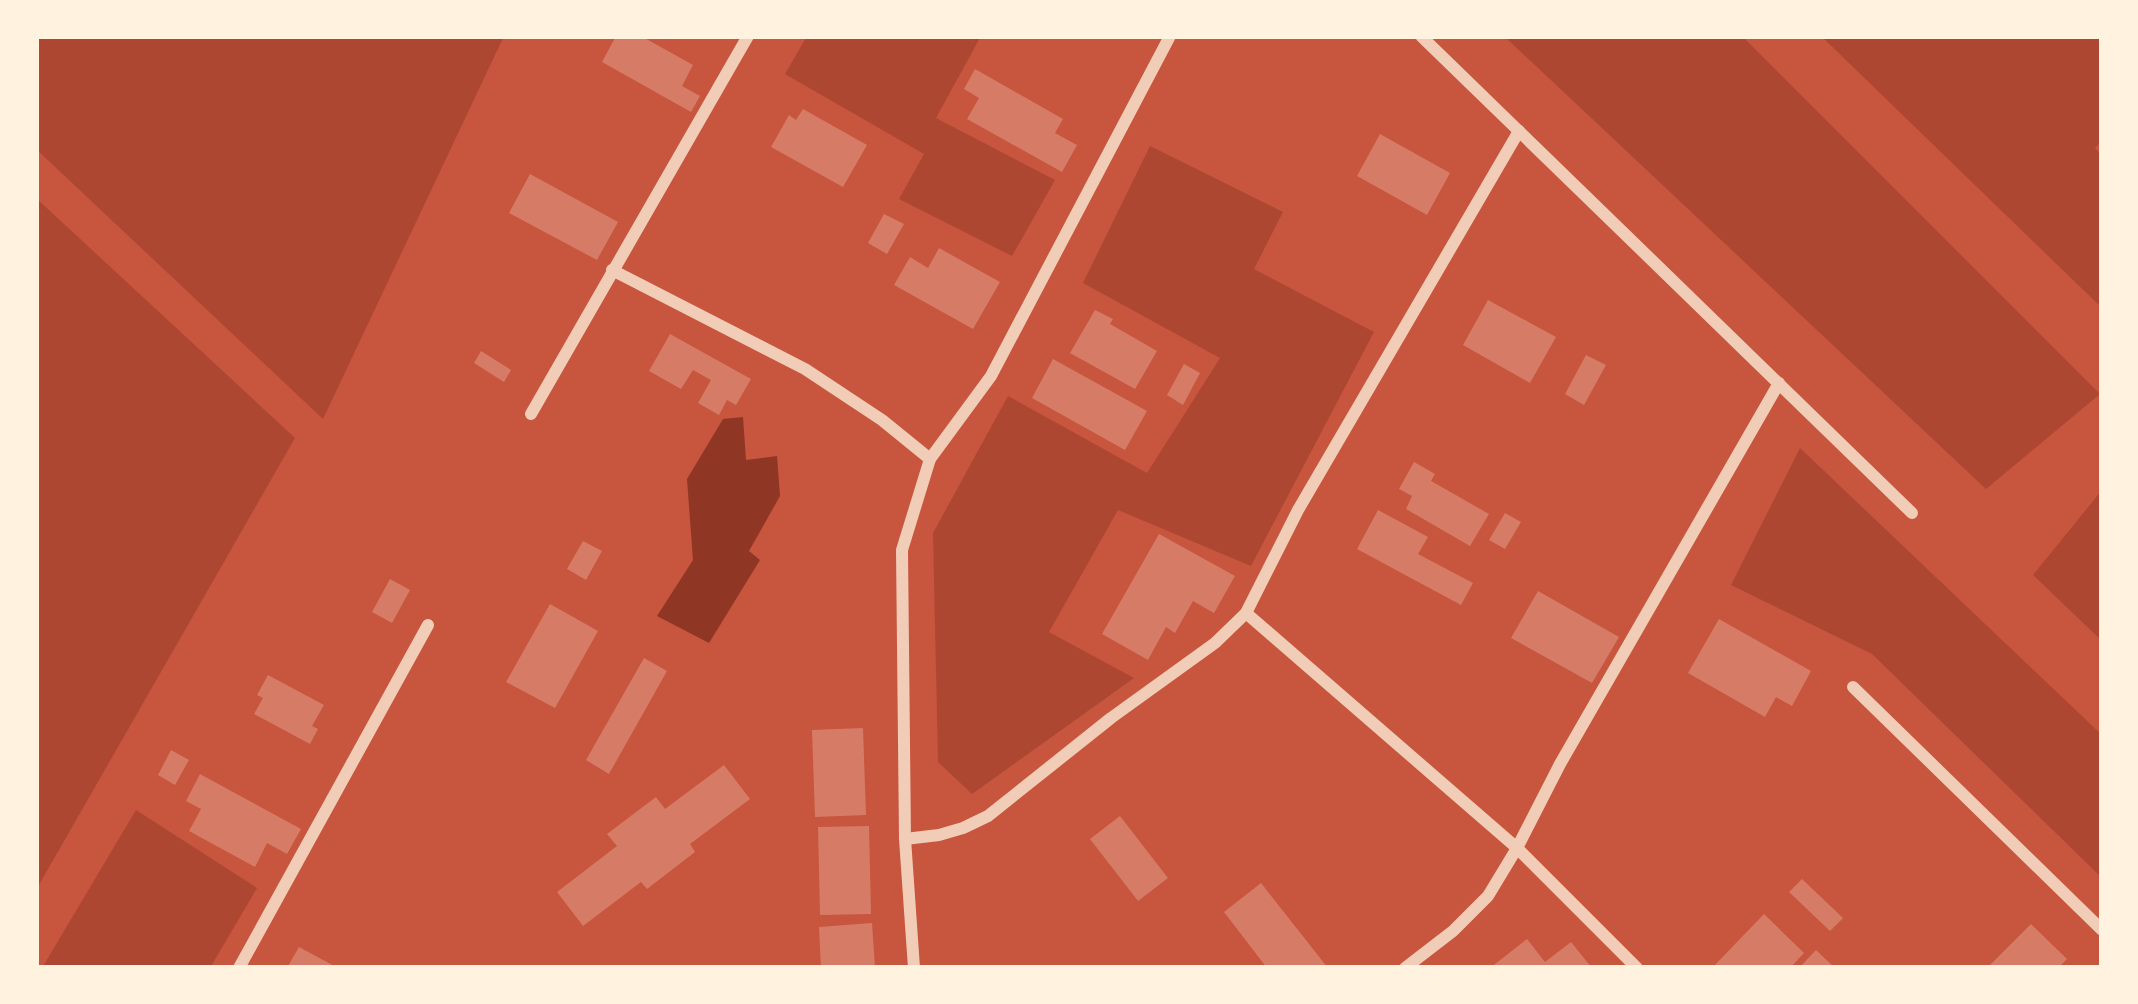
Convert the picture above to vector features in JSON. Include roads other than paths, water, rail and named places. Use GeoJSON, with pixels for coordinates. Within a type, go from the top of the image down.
{"type":"FeatureCollection","features":[{"type":"Feature","properties":{"kind":"street"},"geometry":{"type":"LineString","coordinates":[[531,414],[748,36]]}},
{"type":"Feature","properties":{"kind":"street"},"geometry":{"type":"LineString","coordinates":[[914,968],[905,839],[902,550],[930,459],[991,376],[1170,36]]}},
{"type":"Feature","properties":{"kind":"street"},"geometry":{"type":"LineString","coordinates":[[1421,36],[1912,513]]}},
{"type":"Feature","properties":{"kind":"street"},"geometry":{"type":"LineString","coordinates":[[905,839],[951,832],[988,815],[1215,643],[1246,613],[1310,489],[1519,131]]}},
{"type":"Feature","properties":{"kind":"street"},"geometry":{"type":"LineString","coordinates":[[612,270],[805,369],[882,420],[930,459]]}},
{"type":"Feature","properties":{"kind":"street"},"geometry":{"type":"LineString","coordinates":[[1405,968],[1488,896],[1778,383]]}},
{"type":"Feature","properties":{"kind":"street"},"geometry":{"type":"LineString","coordinates":[[1246,613],[1517,848],[1637,968]]}},
{"type":"Feature","properties":{"kind":"street"},"geometry":{"type":"LineString","coordinates":[[239,968],[428,626]]}},
{"type":"Feature","properties":{"kind":"street"},"geometry":{"type":"LineString","coordinates":[[1853,687],[2102,930]]}}]}
